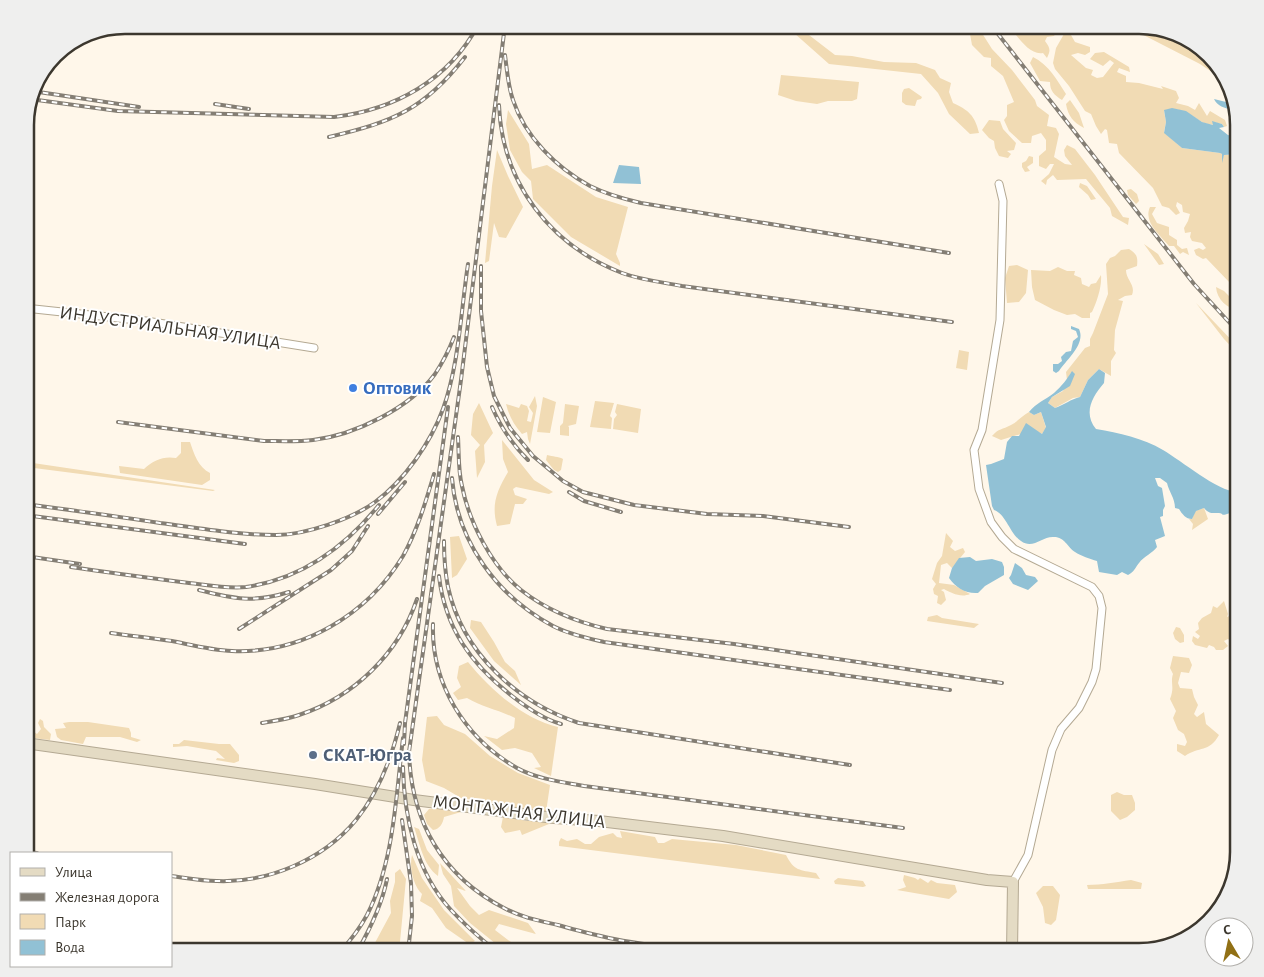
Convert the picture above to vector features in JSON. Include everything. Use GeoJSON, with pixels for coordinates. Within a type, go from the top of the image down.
{"type":"FeatureCollection","features":[{"type":"Feature","properties":{"kind":"street"},"geometry":{"type":"LineString","coordinates":[[999,184],[1003,201],[1000,320],[982,430],[974,450],[980,489],[991,522],[1014,549],[1092,587],[1099,596],[1102,608],[1096,670],[1079,708],[1061,729],[1052,750],[1028,855],[1013,882],[1012,943]]}},
{"type":"Feature","properties":{"kind":"street","name":"ИНДУСТРИАЛЬНАЯ УЛИЦА"},"geometry":{"type":"LineString","coordinates":[[34,309],[146,321],[314,348]]}},
{"type":"Feature","properties":{"kind":"street","name":"МОНТАЖНАЯ УЛИЦА"},"geometry":{"type":"LineString","coordinates":[[34,744],[414,800],[554,818],[599,821],[723,836],[978,878],[1013,882]]}},
{"type":"Feature","properties":{"kind":"green space"},"geometry":{"type":"Polygon","coordinates":[[[795,34],[808,34],[835,55],[884,62],[916,63],[935,70],[940,78],[951,83],[949,92],[953,103],[963,108],[973,117],[979,133],[970,134],[949,114],[938,93],[921,74],[829,64],[795,34]]]}},
{"type":"Feature","properties":{"kind":"green space"},"geometry":{"type":"Polygon","coordinates":[[[970,34],[983,34],[992,49],[1012,70],[1035,100],[1037,106],[1049,115],[1047,126],[1056,128],[1059,134],[1054,157],[1065,164],[1072,165],[1065,156],[1064,150],[1067,145],[1075,149],[1123,217],[1129,218],[1128,225],[1112,216],[1110,208],[1086,179],[1057,180],[1053,175],[1047,180],[1046,185],[1041,181],[1049,174],[1054,164],[1050,164],[1046,169],[1039,166],[1039,156],[1046,150],[1046,140],[1041,133],[1032,136],[1031,143],[1022,143],[1009,131],[1004,120],[1007,116],[1007,105],[1014,102],[1003,76],[991,66],[991,58],[984,57],[972,45],[970,34]]]}},
{"type":"Feature","properties":{"kind":"green space"},"geometry":{"type":"Polygon","coordinates":[[[1015,34],[1055,34],[1047,37],[1045,41],[1049,49],[1047,58],[1043,53],[1038,53],[1028,48],[1015,34]]]}},
{"type":"Feature","properties":{"kind":"green space"},"geometry":{"type":"Polygon","coordinates":[[[1064,34],[1071,35],[1075,42],[1090,47],[1090,52],[1085,55],[1078,53],[1071,55],[1086,68],[1093,70],[1091,75],[1097,78],[1103,77],[1114,63],[1110,60],[1103,66],[1090,59],[1095,53],[1104,52],[1129,67],[1130,72],[1119,68],[1117,72],[1126,76],[1126,82],[1163,89],[1161,86],[1176,91],[1179,98],[1176,103],[1195,110],[1199,103],[1207,116],[1210,111],[1225,120],[1227,126],[1224,127],[1222,124],[1213,122],[1214,125],[1203,123],[1180,110],[1164,111],[1166,122],[1164,132],[1182,148],[1220,153],[1222,154],[1222,160],[1224,155],[1230,155],[1230,283],[1206,258],[1203,259],[1196,255],[1194,250],[1206,248],[1202,243],[1192,241],[1190,237],[1191,232],[1185,233],[1184,228],[1190,214],[1183,212],[1182,205],[1177,202],[1176,206],[1180,213],[1176,215],[1169,208],[1162,206],[1153,188],[1119,153],[1117,144],[1109,143],[1107,130],[1105,129],[1101,134],[1091,114],[1085,111],[1069,86],[1055,69],[1053,63],[1056,48],[1064,34]]]}},
{"type":"Feature","properties":{"kind":"green space"},"geometry":{"type":"Polygon","coordinates":[[[1142,34],[1157,35],[1180,43],[1199,56],[1215,74],[1200,64],[1142,34]]]}},
{"type":"Feature","properties":{"kind":"green space"},"geometry":{"type":"Polygon","coordinates":[[[1033,57],[1044,64],[1056,78],[1066,94],[1062,100],[1053,92],[1050,82],[1040,81],[1030,63],[1033,57]]]}},
{"type":"Feature","properties":{"kind":"green space"},"geometry":{"type":"Polygon","coordinates":[[[781,75],[859,82],[857,99],[852,101],[828,101],[817,104],[796,101],[778,95],[781,75]]]}},
{"type":"Feature","properties":{"kind":"green space"},"geometry":{"type":"Polygon","coordinates":[[[909,88],[922,97],[917,100],[915,106],[906,105],[902,102],[904,89],[909,88]]]}},
{"type":"Feature","properties":{"kind":"green space"},"geometry":{"type":"Polygon","coordinates":[[[1070,100],[1079,113],[1084,128],[1074,121],[1068,112],[1066,104],[1070,100]]]}},
{"type":"Feature","properties":{"kind":"green space"},"geometry":{"type":"Polygon","coordinates":[[[508,110],[529,144],[532,169],[547,165],[596,197],[628,207],[616,254],[620,266],[571,237],[533,199],[531,181],[522,172],[510,150],[506,124],[508,110]]]}},
{"type":"Feature","properties":{"kind":"green space"},"geometry":{"type":"Polygon","coordinates":[[[989,120],[1000,121],[1003,129],[1016,143],[1014,150],[1007,151],[1011,154],[1008,158],[999,156],[994,141],[982,130],[989,120]]]}},
{"type":"Feature","properties":{"kind":"green space"},"geometry":{"type":"Polygon","coordinates":[[[497,150],[523,207],[506,238],[499,237],[494,223],[489,261],[485,263],[492,186],[497,150]]]}},
{"type":"Feature","properties":{"kind":"green space"},"geometry":{"type":"Polygon","coordinates":[[[1029,156],[1033,157],[1033,163],[1027,167],[1030,171],[1025,172],[1022,163],[1029,156]]]}},
{"type":"Feature","properties":{"kind":"green space"},"geometry":{"type":"Polygon","coordinates":[[[1080,183],[1087,186],[1096,199],[1091,200],[1079,187],[1080,183]]]}},
{"type":"Feature","properties":{"kind":"green space"},"geometry":{"type":"Polygon","coordinates":[[[1131,189],[1137,194],[1139,201],[1136,204],[1128,195],[1127,190],[1131,189]]]}},
{"type":"Feature","properties":{"kind":"green space"},"geometry":{"type":"Polygon","coordinates":[[[1150,207],[1156,207],[1152,214],[1157,223],[1169,227],[1169,235],[1177,240],[1177,245],[1182,249],[1187,248],[1189,255],[1183,252],[1180,254],[1174,246],[1169,246],[1157,233],[1149,218],[1150,207]]]}},
{"type":"Feature","properties":{"kind":"green space"},"geometry":{"type":"Polygon","coordinates":[[[1144,244],[1158,254],[1164,264],[1159,265],[1144,244]]]}},
{"type":"Feature","properties":{"kind":"green space"},"geometry":{"type":"Polygon","coordinates":[[[1129,249],[1136,256],[1137,266],[1126,270],[1127,277],[1133,288],[1132,295],[1118,300],[1123,301],[1115,330],[1114,350],[1116,353],[1111,361],[1111,376],[1099,369],[1088,380],[1080,397],[1073,398],[1055,408],[1048,403],[1052,397],[1063,391],[1072,371],[1067,380],[1066,372],[1085,348],[1090,346],[1090,339],[1108,294],[1106,264],[1110,258],[1121,250],[1129,249]]]}},
{"type":"Feature","properties":{"kind":"green space"},"geometry":{"type":"Polygon","coordinates":[[[1017,265],[1028,270],[1026,293],[1019,302],[1007,303],[1005,278],[1009,266],[1017,265]]]}},
{"type":"Feature","properties":{"kind":"green space"},"geometry":{"type":"Polygon","coordinates":[[[1058,267],[1067,271],[1075,271],[1074,275],[1081,278],[1082,284],[1089,287],[1091,284],[1096,283],[1101,275],[1099,294],[1090,313],[1090,318],[1082,318],[1075,314],[1067,315],[1035,300],[1031,270],[1050,271],[1058,267]]]}},
{"type":"Feature","properties":{"kind":"green space"},"geometry":{"type":"Polygon","coordinates":[[[1216,287],[1230,297],[1230,308],[1223,303],[1216,287]]]}},
{"type":"Feature","properties":{"kind":"green space"},"geometry":{"type":"Polygon","coordinates":[[[1196,303],[1230,339],[1230,345],[1196,303]]]}},
{"type":"Feature","properties":{"kind":"green space"},"geometry":{"type":"Polygon","coordinates":[[[959,350],[969,352],[967,370],[956,368],[959,350]]]}},
{"type":"Feature","properties":{"kind":"green space"},"geometry":{"type":"Polygon","coordinates":[[[535,396],[537,406],[530,444],[527,432],[522,434],[510,416],[506,404],[519,408],[521,404],[527,406],[529,411],[527,421],[531,422],[533,413],[529,407],[535,396]]]}},
{"type":"Feature","properties":{"kind":"green space"},"geometry":{"type":"Polygon","coordinates":[[[543,397],[556,402],[550,433],[537,432],[543,397]]]}},
{"type":"Feature","properties":{"kind":"green space"},"geometry":{"type":"Polygon","coordinates":[[[595,401],[614,403],[610,416],[612,418],[611,429],[590,427],[595,401]]]}},
{"type":"Feature","properties":{"kind":"green space"},"geometry":{"type":"Polygon","coordinates":[[[479,403],[493,433],[484,445],[485,462],[477,478],[475,451],[480,445],[471,435],[473,414],[479,403]]]}},
{"type":"Feature","properties":{"kind":"green space"},"geometry":{"type":"Polygon","coordinates":[[[565,404],[579,406],[576,424],[568,426],[569,436],[560,435],[565,404]]]}},
{"type":"Feature","properties":{"kind":"green space"},"geometry":{"type":"Polygon","coordinates":[[[617,404],[641,409],[638,433],[613,429],[614,419],[617,415],[615,412],[617,404]]]}},
{"type":"Feature","properties":{"kind":"green space"},"geometry":{"type":"Polygon","coordinates":[[[1029,412],[1034,415],[1041,412],[1046,428],[1042,434],[1034,430],[1001,440],[992,436],[999,430],[1013,424],[1029,412]]]}},
{"type":"Feature","properties":{"kind":"green space"},"geometry":{"type":"Polygon","coordinates":[[[502,440],[534,480],[553,492],[549,494],[516,487],[513,489],[515,495],[527,499],[523,504],[515,504],[510,524],[497,526],[495,518],[496,498],[508,472],[503,459],[502,440]]]}},
{"type":"Feature","properties":{"kind":"green space"},"geometry":{"type":"Polygon","coordinates":[[[181,442],[190,442],[199,464],[210,473],[210,480],[202,485],[120,473],[119,466],[144,469],[159,459],[176,458],[181,453],[181,442]]]}},
{"type":"Feature","properties":{"kind":"green space"},"geometry":{"type":"Polygon","coordinates":[[[547,455],[563,459],[561,470],[558,472],[554,470],[546,460],[547,455]]]}},
{"type":"Feature","properties":{"kind":"green space"},"geometry":{"type":"Polygon","coordinates":[[[34,463],[215,490],[34,468],[34,463]]]}},
{"type":"Feature","properties":{"kind":"green space"},"geometry":{"type":"Polygon","coordinates":[[[1204,508],[1208,519],[1192,530],[1193,524],[1189,519],[1192,519],[1195,511],[1204,508]]]}},
{"type":"Feature","properties":{"kind":"green space"},"geometry":{"type":"Polygon","coordinates":[[[946,533],[953,541],[950,547],[955,551],[963,548],[965,552],[952,568],[947,563],[941,565],[939,583],[954,585],[970,594],[960,595],[944,589],[941,590],[944,592],[946,600],[941,605],[937,603],[938,596],[934,594],[933,589],[936,584],[932,579],[937,563],[942,556],[946,533]]]}},
{"type":"Feature","properties":{"kind":"green space"},"geometry":{"type":"Polygon","coordinates":[[[459,536],[467,559],[457,575],[452,578],[450,537],[459,536]]]}},
{"type":"Feature","properties":{"kind":"green space"},"geometry":{"type":"Polygon","coordinates":[[[1224,601],[1228,614],[1227,617],[1230,616],[1230,640],[1224,641],[1228,646],[1223,650],[1216,650],[1209,645],[1207,648],[1195,645],[1192,641],[1193,636],[1198,639],[1200,636],[1195,632],[1199,629],[1198,623],[1202,618],[1211,613],[1213,606],[1217,608],[1224,601]]]}},
{"type":"Feature","properties":{"kind":"green space"},"geometry":{"type":"Polygon","coordinates":[[[937,615],[942,618],[979,624],[974,628],[927,621],[928,617],[937,615]]]}},
{"type":"Feature","properties":{"kind":"green space"},"geometry":{"type":"Polygon","coordinates":[[[471,620],[481,622],[505,662],[515,671],[521,685],[494,661],[470,628],[471,620]]]}},
{"type":"Feature","properties":{"kind":"green space"},"geometry":{"type":"Polygon","coordinates":[[[1176,627],[1180,628],[1184,635],[1184,642],[1180,643],[1175,639],[1173,633],[1176,627]]]}},
{"type":"Feature","properties":{"kind":"green space"},"geometry":{"type":"Polygon","coordinates":[[[1173,656],[1189,658],[1192,665],[1189,673],[1181,672],[1178,683],[1180,688],[1192,689],[1198,705],[1194,714],[1197,717],[1204,712],[1206,724],[1219,735],[1208,747],[1185,756],[1177,751],[1177,744],[1185,746],[1187,742],[1184,734],[1178,730],[1173,718],[1176,711],[1170,699],[1173,674],[1170,668],[1173,656]]]}},
{"type":"Feature","properties":{"kind":"green space"},"geometry":{"type":"Polygon","coordinates":[[[468,662],[508,702],[532,717],[558,727],[551,776],[534,768],[541,767],[532,753],[515,748],[502,750],[484,736],[497,739],[514,728],[515,718],[467,698],[458,700],[453,693],[461,687],[457,678],[459,666],[468,662]]]}},
{"type":"Feature","properties":{"kind":"green space"},"geometry":{"type":"Polygon","coordinates":[[[437,716],[444,725],[465,734],[490,756],[518,773],[550,785],[546,812],[461,798],[444,788],[426,781],[422,760],[427,717],[437,716]]]}},
{"type":"Feature","properties":{"kind":"green space"},"geometry":{"type":"Polygon","coordinates":[[[40,719],[43,721],[44,727],[51,734],[50,740],[34,738],[34,732],[37,734],[41,729],[38,723],[40,719]]]}},
{"type":"Feature","properties":{"kind":"green space"},"geometry":{"type":"Polygon","coordinates":[[[88,722],[129,728],[131,737],[141,740],[137,742],[120,737],[86,737],[83,744],[61,740],[57,737],[55,729],[66,728],[63,723],[88,722]]]}},
{"type":"Feature","properties":{"kind":"green space"},"geometry":{"type":"Polygon","coordinates":[[[184,740],[230,744],[239,755],[239,761],[234,763],[216,760],[217,758],[225,759],[216,751],[187,746],[173,747],[173,744],[179,744],[184,740]]]}},
{"type":"Feature","properties":{"kind":"green space"},"geometry":{"type":"Polygon","coordinates":[[[1117,792],[1124,795],[1132,795],[1135,803],[1135,810],[1120,820],[1111,811],[1111,795],[1117,792]]]}},
{"type":"Feature","properties":{"kind":"green space"},"geometry":{"type":"Polygon","coordinates":[[[429,809],[453,809],[461,812],[444,817],[441,825],[433,830],[427,824],[424,815],[429,809]]]}},
{"type":"Feature","properties":{"kind":"green space"},"geometry":{"type":"Polygon","coordinates":[[[503,817],[528,821],[547,821],[549,824],[522,835],[520,830],[505,833],[501,827],[503,817]]]}},
{"type":"Feature","properties":{"kind":"green space"},"geometry":{"type":"Polygon","coordinates":[[[414,827],[419,829],[427,850],[439,865],[438,876],[425,860],[414,827]]]}},
{"type":"Feature","properties":{"kind":"green space"},"geometry":{"type":"Polygon","coordinates":[[[620,831],[655,837],[658,843],[664,843],[672,839],[736,845],[786,855],[795,867],[816,873],[820,879],[559,846],[561,838],[567,841],[577,839],[585,844],[591,844],[599,837],[613,833],[617,837],[622,838],[620,831]]]}},
{"type":"Feature","properties":{"kind":"green space"},"geometry":{"type":"Polygon","coordinates":[[[412,855],[422,878],[444,910],[475,941],[468,943],[446,928],[432,908],[420,901],[422,894],[412,876],[412,855]]]}},
{"type":"Feature","properties":{"kind":"green space"},"geometry":{"type":"Polygon","coordinates":[[[440,863],[466,891],[457,888],[479,915],[489,910],[528,923],[536,934],[499,924],[495,930],[512,943],[495,943],[470,923],[454,906],[451,886],[443,874],[440,863]]]}},
{"type":"Feature","properties":{"kind":"green space"},"geometry":{"type":"Polygon","coordinates":[[[400,869],[406,879],[400,943],[375,943],[391,913],[390,901],[395,882],[395,873],[400,869]]]}},
{"type":"Feature","properties":{"kind":"green space"},"geometry":{"type":"Polygon","coordinates":[[[904,875],[918,880],[920,878],[928,883],[931,880],[937,883],[955,885],[957,892],[949,899],[897,890],[906,887],[903,880],[904,875]]]}},
{"type":"Feature","properties":{"kind":"green space"},"geometry":{"type":"Polygon","coordinates":[[[838,878],[863,881],[866,886],[835,884],[834,881],[838,878]]]}},
{"type":"Feature","properties":{"kind":"green space"},"geometry":{"type":"Polygon","coordinates":[[[1131,880],[1142,883],[1141,889],[1088,889],[1087,885],[1104,884],[1131,880]]]}},
{"type":"Feature","properties":{"kind":"green space"},"geometry":{"type":"Polygon","coordinates":[[[1043,886],[1053,886],[1060,895],[1056,920],[1051,925],[1045,923],[1043,907],[1036,893],[1043,886]]]}},
{"type":"Feature","properties":{"kind":"water"},"geometry":{"type":"Polygon","coordinates":[[[1214,99],[1227,102],[1229,109],[1223,107],[1217,104],[1214,99]]]}},
{"type":"Feature","properties":{"kind":"water"},"geometry":{"type":"Polygon","coordinates":[[[1172,108],[1186,111],[1202,122],[1213,125],[1212,121],[1222,124],[1224,127],[1219,128],[1230,136],[1230,155],[1224,155],[1222,163],[1222,154],[1220,153],[1182,148],[1164,133],[1166,122],[1164,110],[1172,108]]]}},
{"type":"Feature","properties":{"kind":"water"},"geometry":{"type":"Polygon","coordinates":[[[619,165],[639,167],[641,184],[613,183],[619,165]]]}},
{"type":"Feature","properties":{"kind":"water"},"geometry":{"type":"Polygon","coordinates":[[[1071,326],[1079,329],[1080,340],[1075,351],[1056,373],[1053,371],[1053,364],[1058,364],[1062,361],[1061,357],[1066,352],[1071,351],[1073,341],[1078,337],[1076,331],[1071,329],[1071,326]]]}},
{"type":"Feature","properties":{"kind":"water"},"geometry":{"type":"Polygon","coordinates":[[[1099,369],[1105,373],[1104,383],[1093,399],[1090,411],[1092,423],[1096,429],[1122,434],[1147,442],[1163,450],[1220,487],[1230,490],[1230,513],[1224,515],[1211,513],[1204,508],[1196,511],[1192,519],[1190,519],[1184,516],[1179,509],[1175,508],[1167,483],[1160,478],[1155,478],[1158,486],[1162,488],[1165,506],[1163,516],[1160,517],[1165,536],[1155,540],[1157,547],[1128,575],[1122,572],[1117,575],[1099,572],[1097,561],[1072,550],[1058,537],[1050,537],[1030,544],[1021,541],[992,506],[986,465],[1004,459],[1007,442],[1012,436],[1019,436],[1026,423],[1042,434],[1046,427],[1041,412],[1034,415],[1029,412],[1057,390],[1072,371],[1075,374],[1070,386],[1052,397],[1048,403],[1055,408],[1080,397],[1088,380],[1099,369]]]}},
{"type":"Feature","properties":{"kind":"water"},"geometry":{"type":"Polygon","coordinates":[[[970,557],[976,561],[992,559],[1002,562],[1004,575],[985,586],[978,593],[962,590],[949,578],[952,568],[959,558],[970,557]]]}},
{"type":"Feature","properties":{"kind":"water"},"geometry":{"type":"Polygon","coordinates":[[[1015,563],[1022,568],[1026,575],[1035,577],[1038,581],[1028,590],[1013,584],[1009,578],[1015,563]]]}},
{"type":"Feature","properties":{"kind":"railway"},"geometry":{"type":"LineString","coordinates":[[37,100],[118,111],[334,117],[378,107],[418,89],[452,62],[472,34]]}},
{"type":"Feature","properties":{"kind":"railway"},"geometry":{"type":"LineString","coordinates":[[504,34],[461,380],[409,752],[411,777],[416,801],[434,844],[447,863],[463,880],[482,895],[504,908],[530,918],[609,938],[640,943]]}},
{"type":"Feature","properties":{"kind":"railway"},"geometry":{"type":"LineString","coordinates":[[998,34],[1194,284],[1230,323]]}},
{"type":"Feature","properties":{"kind":"railway"},"geometry":{"type":"LineString","coordinates":[[505,55],[511,95],[525,127],[554,161],[578,179],[596,189],[641,203],[949,253]]}},
{"type":"Feature","properties":{"kind":"railway"},"geometry":{"type":"LineString","coordinates":[[329,137],[371,126],[421,102],[450,75],[465,57]]}},
{"type":"Feature","properties":{"kind":"railway"},"geometry":{"type":"LineString","coordinates":[[40,92],[139,107]]}},
{"type":"Feature","properties":{"kind":"railway"},"geometry":{"type":"LineString","coordinates":[[215,104],[249,109]]}},
{"type":"Feature","properties":{"kind":"railway"},"geometry":{"type":"LineString","coordinates":[[499,105],[502,133],[509,160],[520,185],[535,208],[552,228],[573,246],[596,261],[622,273],[682,286],[952,322]]}},
{"type":"Feature","properties":{"kind":"railway"},"geometry":{"type":"LineString","coordinates":[[34,505],[218,531],[276,535],[300,532],[328,525],[365,508],[386,493],[406,472],[424,447],[438,422],[453,374],[468,264]]}},
{"type":"Feature","properties":{"kind":"railway"},"geometry":{"type":"LineString","coordinates":[[481,266],[481,311],[487,367],[494,396],[510,428],[533,456],[563,481],[583,492],[634,505],[707,514],[763,516],[849,527]]}},
{"type":"Feature","properties":{"kind":"railway"},"geometry":{"type":"LineString","coordinates":[[118,422],[264,441],[301,441],[329,437],[363,426],[380,418],[411,398],[435,374],[446,356],[454,337]]}},
{"type":"Feature","properties":{"kind":"railway"},"geometry":{"type":"LineString","coordinates":[[404,744],[405,723],[448,407]]}},
{"type":"Feature","properties":{"kind":"railway"},"geometry":{"type":"LineString","coordinates":[[492,407],[507,435],[528,460]]}},
{"type":"Feature","properties":{"kind":"railway"},"geometry":{"type":"LineString","coordinates":[[458,437],[459,468],[465,500],[483,543],[501,569],[521,590],[540,603],[562,614],[584,623],[607,629],[734,644],[1002,683]]}},
{"type":"Feature","properties":{"kind":"railway"},"geometry":{"type":"LineString","coordinates":[[111,633],[232,651],[258,650],[283,646],[307,638],[330,627],[352,613],[371,596],[403,556],[417,526],[434,474]]}},
{"type":"Feature","properties":{"kind":"railway"},"geometry":{"type":"LineString","coordinates":[[452,478],[455,502],[462,524],[471,545],[483,565],[514,599],[533,614],[559,629],[604,642],[950,690]]}},
{"type":"Feature","properties":{"kind":"railway"},"geometry":{"type":"LineString","coordinates":[[378,514],[405,482]]}},
{"type":"Feature","properties":{"kind":"railway"},"geometry":{"type":"LineString","coordinates":[[569,492],[584,501],[621,512]]}},
{"type":"Feature","properties":{"kind":"railway"},"geometry":{"type":"LineString","coordinates":[[71,567],[232,588],[266,583],[285,577],[320,559],[352,534],[379,505]]}},
{"type":"Feature","properties":{"kind":"railway"},"geometry":{"type":"LineString","coordinates":[[34,516],[245,544]]}},
{"type":"Feature","properties":{"kind":"railway"},"geometry":{"type":"LineString","coordinates":[[239,629],[331,570],[352,551],[368,526]]}},
{"type":"Feature","properties":{"kind":"railway"},"geometry":{"type":"LineString","coordinates":[[444,541],[448,587],[455,611],[466,633],[479,653],[496,672],[534,702],[556,714],[579,723],[850,765]]}},
{"type":"Feature","properties":{"kind":"railway"},"geometry":{"type":"LineString","coordinates":[[34,557],[80,564]]}},
{"type":"Feature","properties":{"kind":"railway"},"geometry":{"type":"LineString","coordinates":[[439,576],[447,612],[462,644],[472,658],[497,684],[517,700],[541,716],[561,724]]}},
{"type":"Feature","properties":{"kind":"railway"},"geometry":{"type":"LineString","coordinates":[[199,590],[223,596],[254,599],[289,592]]}},
{"type":"Feature","properties":{"kind":"railway"},"geometry":{"type":"LineString","coordinates":[[262,723],[281,720],[319,707],[356,685],[386,655],[399,637],[417,599]]}},
{"type":"Feature","properties":{"kind":"railway"},"geometry":{"type":"LineString","coordinates":[[433,624],[438,668],[445,688],[455,707],[467,725],[498,756],[525,772],[550,780],[584,786],[903,828]]}},
{"type":"Feature","properties":{"kind":"railway"},"geometry":{"type":"LineString","coordinates":[[172,876],[217,881],[256,878],[293,866],[328,847],[356,820],[371,798],[388,762],[400,723]]}},
{"type":"Feature","properties":{"kind":"railway"},"geometry":{"type":"LineString","coordinates":[[348,943],[367,915],[383,873],[396,806],[403,738]]}},
{"type":"Feature","properties":{"kind":"railway"},"geometry":{"type":"LineString","coordinates":[[403,767],[409,824],[414,843],[429,879],[451,910],[486,943]]}},
{"type":"Feature","properties":{"kind":"railway"},"geometry":{"type":"LineString","coordinates":[[402,820],[411,883],[412,916],[409,943]]}},
{"type":"Feature","properties":{"kind":"railway"},"geometry":{"type":"LineString","coordinates":[[362,943],[375,917],[387,879]]}},
{"type":"Feature","properties":{"kind":"place","name":"Оптовик"},"geometry":{"type":"Point","coordinates":[353,388]}},
{"type":"Feature","properties":{"kind":"place","name":"СКАТ-Югра"},"geometry":{"type":"Point","coordinates":[313,755]}}]}
